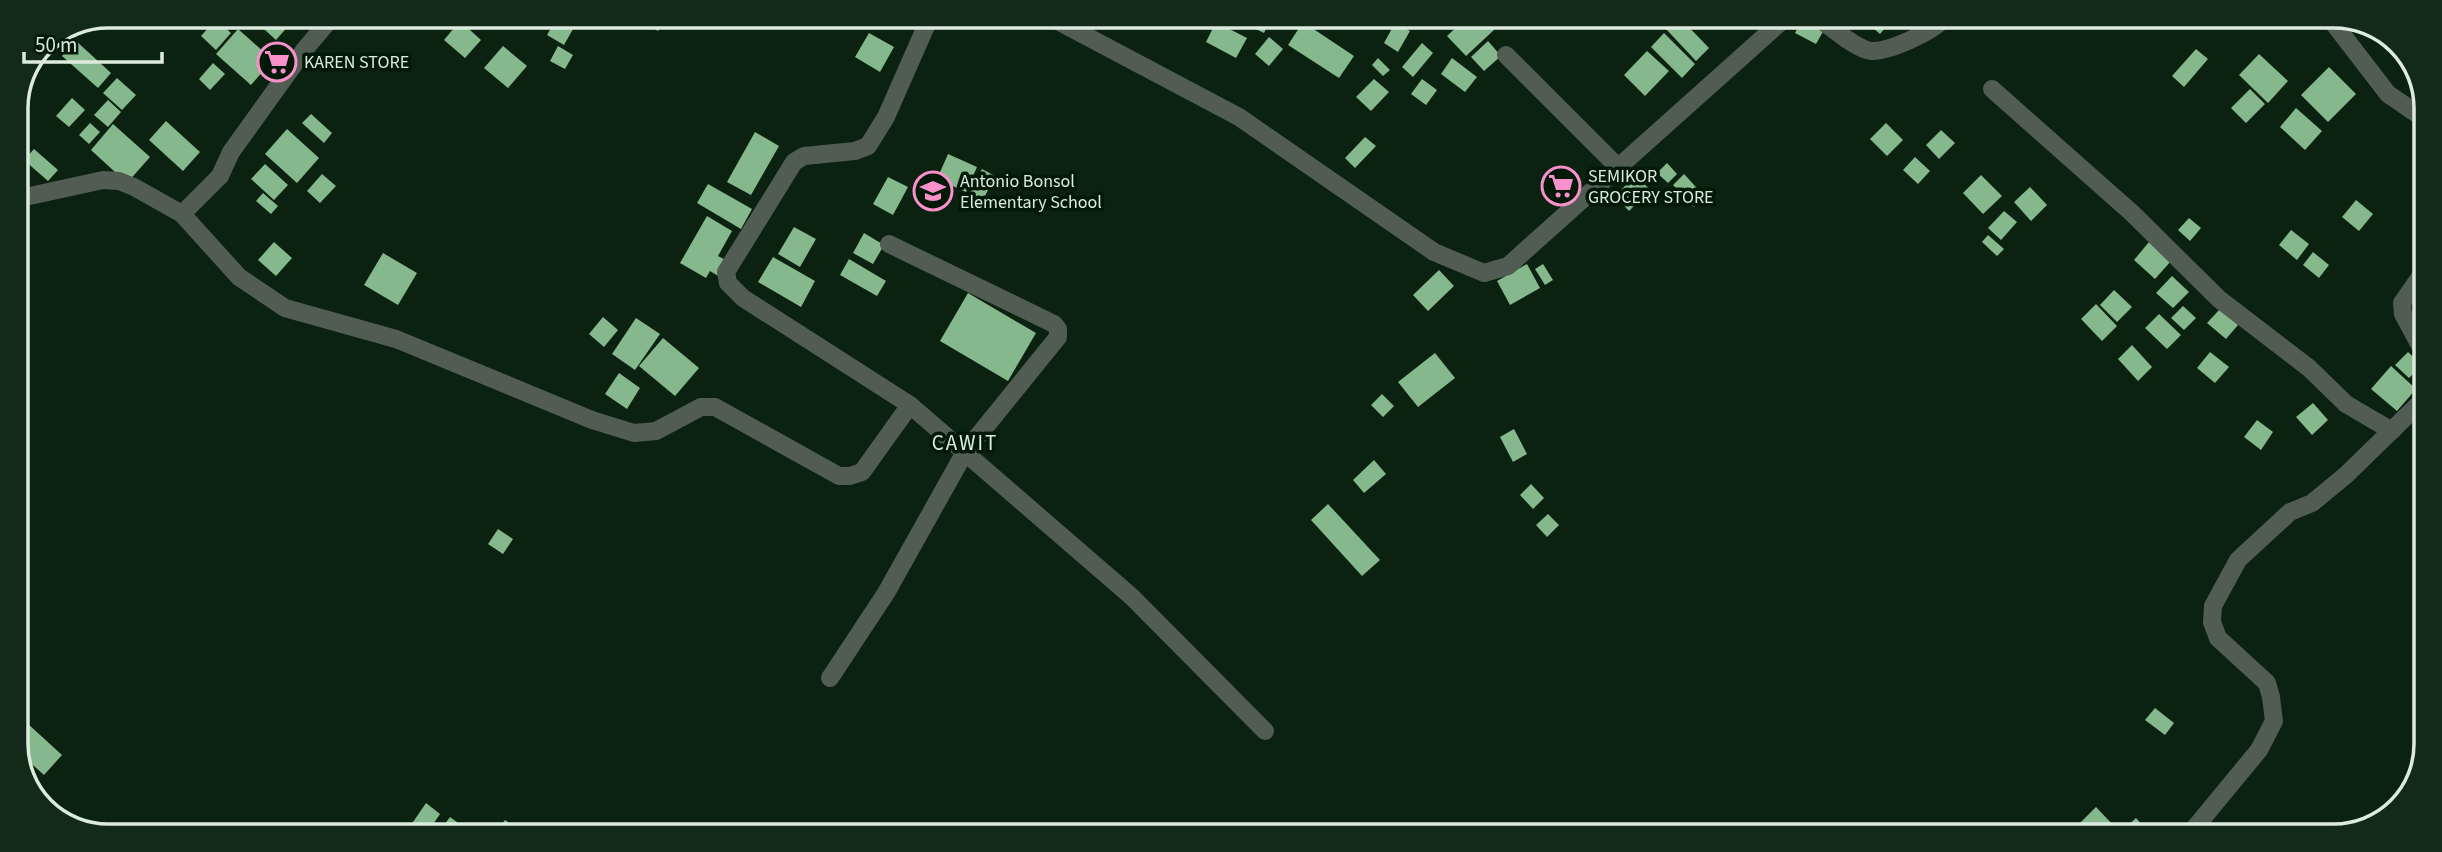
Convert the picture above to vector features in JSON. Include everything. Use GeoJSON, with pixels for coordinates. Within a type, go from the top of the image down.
{"type":"FeatureCollection","features":[{"type":"Feature","properties":{"kind":"street"},"geometry":{"type":"LineString","coordinates":[[182,214],[220,176],[231,152],[305,49],[323,28]]}},
{"type":"Feature","properties":{"kind":"street"},"geometry":{"type":"LineString","coordinates":[[926,28],[886,117],[868,146],[855,151],[804,156],[794,162],[726,272],[728,283],[743,298],[910,405],[1132,597],[1265,731]]}},
{"type":"Feature","properties":{"kind":"street"},"geometry":{"type":"LineString","coordinates":[[1071,28],[1239,117],[1434,252],[1484,273],[1508,267],[1774,28]]}},
{"type":"Feature","properties":{"kind":"street"},"geometry":{"type":"LineString","coordinates":[[1833,28],[1871,51],[1897,45],[1933,28]]}},
{"type":"Feature","properties":{"kind":"street"},"geometry":{"type":"LineString","coordinates":[[2337,28],[2388,94],[2414,112]]}},
{"type":"Feature","properties":{"kind":"street"},"geometry":{"type":"LineString","coordinates":[[1506,55],[1619,169]]}},
{"type":"Feature","properties":{"kind":"street"},"geometry":{"type":"LineString","coordinates":[[1992,89],[2132,213],[2219,299],[2309,368],[2346,404],[2392,431]]}},
{"type":"Feature","properties":{"kind":"street"},"geometry":{"type":"LineString","coordinates":[[28,196],[103,180],[119,181],[135,187],[182,214],[239,277],[285,308],[397,339],[592,420],[634,433],[656,430],[701,407],[715,407],[839,476],[850,476],[862,472],[910,405]]}},
{"type":"Feature","properties":{"kind":"street"},"geometry":{"type":"LineString","coordinates":[[830,678],[886,593],[965,452],[1058,337],[1058,329],[1054,324],[889,244]]}},
{"type":"Feature","properties":{"kind":"street"},"geometry":{"type":"LineString","coordinates":[[2414,286],[2402,303],[2403,314],[2414,334]]}},
{"type":"Feature","properties":{"kind":"street"},"geometry":{"type":"LineString","coordinates":[[2198,824],[2259,750],[2274,721],[2267,683],[2218,638],[2211,622],[2213,606],[2238,560],[2290,512],[2312,503],[2414,410]]}},
{"type":"Feature","properties":{"kind":"building"},"geometry":{"type":"Polygon","coordinates":[[[208,28],[226,28],[231,33],[216,50],[201,36],[208,28]]]}},
{"type":"Feature","properties":{"kind":"building"},"geometry":{"type":"Polygon","coordinates":[[[263,28],[286,28],[276,40],[263,28]]]}},
{"type":"Feature","properties":{"kind":"building"},"geometry":{"type":"Polygon","coordinates":[[[454,28],[468,28],[481,40],[465,58],[444,40],[454,28]]]}},
{"type":"Feature","properties":{"kind":"building"},"geometry":{"type":"Polygon","coordinates":[[[551,28],[574,28],[564,45],[547,35],[551,28]]]}},
{"type":"Feature","properties":{"kind":"building"},"geometry":{"type":"Polygon","coordinates":[[[1213,28],[1228,28],[1247,38],[1236,58],[1206,42],[1213,28]]]}},
{"type":"Feature","properties":{"kind":"building"},"geometry":{"type":"Polygon","coordinates":[[[1254,28],[1266,28],[1264,33],[1254,28]]]}},
{"type":"Feature","properties":{"kind":"building"},"geometry":{"type":"Polygon","coordinates":[[[1299,28],[1312,28],[1354,56],[1339,78],[1288,45],[1299,28]]]}},
{"type":"Feature","properties":{"kind":"building"},"geometry":{"type":"Polygon","coordinates":[[[1392,28],[1410,31],[1398,52],[1384,43],[1392,28]]]}},
{"type":"Feature","properties":{"kind":"building"},"geometry":{"type":"Polygon","coordinates":[[[1455,28],[1495,29],[1466,56],[1447,36],[1455,28]]]}},
{"type":"Feature","properties":{"kind":"building"},"geometry":{"type":"Polygon","coordinates":[[[1690,28],[1709,48],[1696,61],[1666,29],[1690,28]]]}},
{"type":"Feature","properties":{"kind":"building"},"geometry":{"type":"Polygon","coordinates":[[[1798,28],[1825,28],[1816,44],[1795,33],[1798,28]]]}},
{"type":"Feature","properties":{"kind":"building"},"geometry":{"type":"Polygon","coordinates":[[[1873,28],[1885,28],[1880,34],[1873,28]]]}},
{"type":"Feature","properties":{"kind":"building"},"geometry":{"type":"Polygon","coordinates":[[[238,29],[273,60],[251,85],[216,54],[238,29]]]}},
{"type":"Feature","properties":{"kind":"building"},"geometry":{"type":"Polygon","coordinates":[[[869,33],[894,47],[880,72],[855,57],[869,33]]]}},
{"type":"Feature","properties":{"kind":"building"},"geometry":{"type":"Polygon","coordinates":[[[1664,33],[1695,64],[1682,78],[1651,47],[1664,33]]]}},
{"type":"Feature","properties":{"kind":"building"},"geometry":{"type":"Polygon","coordinates":[[[1269,37],[1283,49],[1269,66],[1255,54],[1269,37]]]}},
{"type":"Feature","properties":{"kind":"building"},"geometry":{"type":"Polygon","coordinates":[[[75,40],[111,73],[98,88],[62,56],[75,40]]]}},
{"type":"Feature","properties":{"kind":"building"},"geometry":{"type":"Polygon","coordinates":[[[1488,41],[1501,56],[1484,71],[1471,57],[1488,41]]]}},
{"type":"Feature","properties":{"kind":"building"},"geometry":{"type":"Polygon","coordinates":[[[1422,43],[1433,53],[1413,77],[1402,67],[1422,43]]]}},
{"type":"Feature","properties":{"kind":"building"},"geometry":{"type":"Polygon","coordinates":[[[503,46],[527,66],[508,88],[484,68],[503,46]]]}},
{"type":"Feature","properties":{"kind":"building"},"geometry":{"type":"Polygon","coordinates":[[[558,46],[573,55],[565,69],[550,61],[558,46]]]}},
{"type":"Feature","properties":{"kind":"building"},"geometry":{"type":"Polygon","coordinates":[[[2196,49],[2208,59],[2184,87],[2172,76],[2196,49]]]}},
{"type":"Feature","properties":{"kind":"building"},"geometry":{"type":"Polygon","coordinates":[[[1647,51],[1669,71],[1645,96],[1624,75],[1647,51]]]}},
{"type":"Feature","properties":{"kind":"building"},"geometry":{"type":"Polygon","coordinates":[[[2259,54],[2288,81],[2268,103],[2239,75],[2259,54]]]}},
{"type":"Feature","properties":{"kind":"building"},"geometry":{"type":"Polygon","coordinates":[[[1378,58],[1390,70],[1383,76],[1372,65],[1378,58]]]}},
{"type":"Feature","properties":{"kind":"building"},"geometry":{"type":"Polygon","coordinates":[[[1452,58],[1477,77],[1465,92],[1441,74],[1452,58]]]}},
{"type":"Feature","properties":{"kind":"building"},"geometry":{"type":"Polygon","coordinates":[[[213,63],[225,74],[210,90],[199,79],[213,63]]]}},
{"type":"Feature","properties":{"kind":"building"},"geometry":{"type":"Polygon","coordinates":[[[2329,67],[2356,94],[2328,122],[2301,95],[2329,67]]]}},
{"type":"Feature","properties":{"kind":"building"},"geometry":{"type":"Polygon","coordinates":[[[117,78],[136,95],[122,110],[103,93],[117,78]]]}},
{"type":"Feature","properties":{"kind":"building"},"geometry":{"type":"Polygon","coordinates":[[[1374,79],[1389,92],[1371,111],[1356,97],[1374,79]]]}},
{"type":"Feature","properties":{"kind":"building"},"geometry":{"type":"Polygon","coordinates":[[[1422,79],[1437,90],[1426,105],[1411,94],[1422,79]]]}},
{"type":"Feature","properties":{"kind":"building"},"geometry":{"type":"Polygon","coordinates":[[[2250,89],[2265,104],[2246,123],[2231,108],[2250,89]]]}},
{"type":"Feature","properties":{"kind":"building"},"geometry":{"type":"Polygon","coordinates":[[[72,98],[85,110],[69,127],[56,116],[72,98]]]}},
{"type":"Feature","properties":{"kind":"building"},"geometry":{"type":"Polygon","coordinates":[[[108,100],[121,112],[108,127],[94,115],[108,100]]]}},
{"type":"Feature","properties":{"kind":"building"},"geometry":{"type":"Polygon","coordinates":[[[2296,108],[2322,131],[2305,150],[2280,127],[2296,108]]]}},
{"type":"Feature","properties":{"kind":"building"},"geometry":{"type":"Polygon","coordinates":[[[311,114],[332,133],[324,143],[302,123],[311,114]]]}},
{"type":"Feature","properties":{"kind":"building"},"geometry":{"type":"Polygon","coordinates":[[[166,121],[200,152],[183,171],[149,140],[166,121]]]}},
{"type":"Feature","properties":{"kind":"building"},"geometry":{"type":"Polygon","coordinates":[[[90,123],[100,132],[89,144],[79,135],[90,123]]]}},
{"type":"Feature","properties":{"kind":"building"},"geometry":{"type":"Polygon","coordinates":[[[1886,123],[1903,140],[1887,156],[1870,139],[1886,123]]]}},
{"type":"Feature","properties":{"kind":"building"},"geometry":{"type":"Polygon","coordinates":[[[113,124],[150,157],[127,183],[91,150],[113,124]]]}},
{"type":"Feature","properties":{"kind":"building"},"geometry":{"type":"Polygon","coordinates":[[[287,129],[319,158],[297,183],[265,154],[287,129]]]}},
{"type":"Feature","properties":{"kind":"building"},"geometry":{"type":"Polygon","coordinates":[[[1941,130],[1955,143],[1939,159],[1926,145],[1941,130]]]}},
{"type":"Feature","properties":{"kind":"building"},"geometry":{"type":"Polygon","coordinates":[[[755,132],[779,146],[751,195],[727,182],[755,132]]]}},
{"type":"Feature","properties":{"kind":"building"},"geometry":{"type":"Polygon","coordinates":[[[1365,137],[1376,146],[1355,168],[1345,158],[1365,137]]]}},
{"type":"Feature","properties":{"kind":"building"},"geometry":{"type":"Polygon","coordinates":[[[34,149],[58,170],[48,181],[28,164],[28,156],[34,149]]]}},
{"type":"Feature","properties":{"kind":"building"},"geometry":{"type":"Polygon","coordinates":[[[948,154],[977,167],[966,192],[937,179],[948,154]]]}},
{"type":"Feature","properties":{"kind":"building"},"geometry":{"type":"Polygon","coordinates":[[[1915,157],[1930,171],[1918,184],[1903,170],[1915,157]]]}},
{"type":"Feature","properties":{"kind":"building"},"geometry":{"type":"Polygon","coordinates":[[[1667,163],[1677,174],[1668,183],[1657,173],[1667,163]]]}},
{"type":"Feature","properties":{"kind":"building"},"geometry":{"type":"Polygon","coordinates":[[[265,164],[288,185],[274,200],[251,179],[265,164]]]}},
{"type":"Feature","properties":{"kind":"building"},"geometry":{"type":"Polygon","coordinates":[[[982,169],[995,176],[982,202],[969,195],[982,169]]]}},
{"type":"Feature","properties":{"kind":"building"},"geometry":{"type":"Polygon","coordinates":[[[322,174],[336,186],[320,203],[307,191],[322,174]]]}},
{"type":"Feature","properties":{"kind":"building"},"geometry":{"type":"Polygon","coordinates":[[[1684,174],[1705,197],[1694,207],[1673,185],[1684,174]]]}},
{"type":"Feature","properties":{"kind":"building"},"geometry":{"type":"Polygon","coordinates":[[[1636,175],[1650,190],[1629,211],[1615,196],[1636,175]]]}},
{"type":"Feature","properties":{"kind":"building"},"geometry":{"type":"Polygon","coordinates":[[[1981,175],[2002,196],[1983,214],[1963,193],[1981,175]]]}},
{"type":"Feature","properties":{"kind":"building"},"geometry":{"type":"Polygon","coordinates":[[[888,177],[908,187],[893,215],[873,204],[888,177]]]}},
{"type":"Feature","properties":{"kind":"building"},"geometry":{"type":"Polygon","coordinates":[[[708,184],[752,209],[741,229],[697,203],[708,184]]]}},
{"type":"Feature","properties":{"kind":"building"},"geometry":{"type":"Polygon","coordinates":[[[2030,187],[2047,205],[2031,221],[2014,202],[2030,187]]]}},
{"type":"Feature","properties":{"kind":"building"},"geometry":{"type":"Polygon","coordinates":[[[263,193],[278,206],[271,214],[256,201],[263,193]]]}},
{"type":"Feature","properties":{"kind":"building"},"geometry":{"type":"Polygon","coordinates":[[[2356,200],[2373,214],[2359,231],[2342,217],[2356,200]]]}},
{"type":"Feature","properties":{"kind":"building"},"geometry":{"type":"Polygon","coordinates":[[[2004,211],[2017,222],[2001,240],[1988,228],[2004,211]]]}},
{"type":"Feature","properties":{"kind":"building"},"geometry":{"type":"Polygon","coordinates":[[[707,216],[732,231],[718,256],[729,262],[720,277],[710,271],[706,278],[680,263],[707,216]]]}},
{"type":"Feature","properties":{"kind":"building"},"geometry":{"type":"Polygon","coordinates":[[[2189,218],[2201,228],[2190,241],[2178,230],[2189,218]]]}},
{"type":"Feature","properties":{"kind":"building"},"geometry":{"type":"Polygon","coordinates":[[[794,227],[816,239],[800,267],[778,254],[794,227]]]}},
{"type":"Feature","properties":{"kind":"building"},"geometry":{"type":"Polygon","coordinates":[[[2291,230],[2309,244],[2297,260],[2279,245],[2291,230]]]}},
{"type":"Feature","properties":{"kind":"building"},"geometry":{"type":"Polygon","coordinates":[[[864,233],[884,245],[873,264],[853,253],[864,233]]]}},
{"type":"Feature","properties":{"kind":"building"},"geometry":{"type":"Polygon","coordinates":[[[1988,235],[2004,249],[1997,256],[1982,242],[1988,235]]]}},
{"type":"Feature","properties":{"kind":"building"},"geometry":{"type":"Polygon","coordinates":[[[274,242],[292,258],[276,276],[258,260],[274,242]]]}},
{"type":"Feature","properties":{"kind":"building"},"geometry":{"type":"Polygon","coordinates":[[[2149,242],[2171,261],[2155,279],[2134,260],[2149,242]]]}},
{"type":"Feature","properties":{"kind":"building"},"geometry":{"type":"Polygon","coordinates":[[[2313,252],[2329,265],[2319,278],[2303,265],[2313,252]]]}},
{"type":"Feature","properties":{"kind":"building"},"geometry":{"type":"Polygon","coordinates":[[[383,253],[417,273],[398,305],[364,285],[383,253]]]}},
{"type":"Feature","properties":{"kind":"building"},"geometry":{"type":"Polygon","coordinates":[[[773,257],[815,281],[801,307],[758,282],[773,257]]]}},
{"type":"Feature","properties":{"kind":"building"},"geometry":{"type":"Polygon","coordinates":[[[849,259],[886,281],[877,296],[840,275],[849,259]]]}},
{"type":"Feature","properties":{"kind":"building"},"geometry":{"type":"Polygon","coordinates":[[[1527,264],[1540,288],[1510,305],[1497,281],[1527,264]]]}},
{"type":"Feature","properties":{"kind":"building"},"geometry":{"type":"Polygon","coordinates":[[[1543,264],[1553,280],[1545,285],[1535,269],[1543,264]]]}},
{"type":"Feature","properties":{"kind":"building"},"geometry":{"type":"Polygon","coordinates":[[[1439,270],[1454,286],[1428,311],[1413,295],[1439,270]]]}},
{"type":"Feature","properties":{"kind":"building"},"geometry":{"type":"Polygon","coordinates":[[[2172,276],[2189,292],[2173,308],[2156,293],[2172,276]]]}},
{"type":"Feature","properties":{"kind":"building"},"geometry":{"type":"Polygon","coordinates":[[[2114,290],[2132,307],[2117,322],[2100,305],[2114,290]]]}},
{"type":"Feature","properties":{"kind":"building"},"geometry":{"type":"Polygon","coordinates":[[[968,293],[1036,333],[1008,381],[940,341],[968,293]]]}},
{"type":"Feature","properties":{"kind":"building"},"geometry":{"type":"Polygon","coordinates":[[[2096,304],[2117,326],[2102,341],[2081,319],[2096,304]]]}},
{"type":"Feature","properties":{"kind":"building"},"geometry":{"type":"Polygon","coordinates":[[[2183,306],[2196,318],[2184,330],[2171,318],[2183,306]]]}},
{"type":"Feature","properties":{"kind":"building"},"geometry":{"type":"Polygon","coordinates":[[[2220,309],[2238,325],[2226,339],[2207,323],[2220,309]]]}},
{"type":"Feature","properties":{"kind":"building"},"geometry":{"type":"Polygon","coordinates":[[[2159,314],[2181,335],[2167,349],[2145,328],[2159,314]]]}},
{"type":"Feature","properties":{"kind":"building"},"geometry":{"type":"Polygon","coordinates":[[[603,317],[618,330],[604,347],[589,334],[603,317]]]}},
{"type":"Feature","properties":{"kind":"building"},"geometry":{"type":"Polygon","coordinates":[[[636,318],[660,334],[635,370],[612,354],[636,318]]]}},
{"type":"Feature","properties":{"kind":"building"},"geometry":{"type":"Polygon","coordinates":[[[663,338],[699,368],[675,396],[639,366],[663,338]]]}},
{"type":"Feature","properties":{"kind":"building"},"geometry":{"type":"Polygon","coordinates":[[[2132,345],[2152,367],[2138,381],[2118,359],[2132,345]]]}},
{"type":"Feature","properties":{"kind":"building"},"geometry":{"type":"Polygon","coordinates":[[[2210,352],[2229,367],[2215,383],[2197,368],[2210,352]]]}},
{"type":"Feature","properties":{"kind":"building"},"geometry":{"type":"Polygon","coordinates":[[[2408,352],[2414,358],[2414,373],[2409,378],[2395,365],[2408,352]]]}},
{"type":"Feature","properties":{"kind":"building"},"geometry":{"type":"Polygon","coordinates":[[[1435,353],[1455,378],[1418,407],[1398,382],[1435,353]]]}},
{"type":"Feature","properties":{"kind":"building"},"geometry":{"type":"Polygon","coordinates":[[[2391,366],[2414,387],[2414,391],[2397,411],[2371,389],[2391,366]]]}},
{"type":"Feature","properties":{"kind":"building"},"geometry":{"type":"Polygon","coordinates":[[[619,373],[640,388],[627,409],[605,394],[619,373]]]}},
{"type":"Feature","properties":{"kind":"building"},"geometry":{"type":"Polygon","coordinates":[[[1382,394],[1394,406],[1383,417],[1371,405],[1382,394]]]}},
{"type":"Feature","properties":{"kind":"building"},"geometry":{"type":"Polygon","coordinates":[[[2313,403],[2328,420],[2312,435],[2296,417],[2313,403]]]}},
{"type":"Feature","properties":{"kind":"building"},"geometry":{"type":"Polygon","coordinates":[[[2257,420],[2273,432],[2261,450],[2244,437],[2257,420]]]}},
{"type":"Feature","properties":{"kind":"building"},"geometry":{"type":"Polygon","coordinates":[[[1514,429],[1527,454],[1513,462],[1500,437],[1514,429]]]}},
{"type":"Feature","properties":{"kind":"building"},"geometry":{"type":"Polygon","coordinates":[[[1374,460],[1386,474],[1364,493],[1353,480],[1374,460]]]}},
{"type":"Feature","properties":{"kind":"building"},"geometry":{"type":"Polygon","coordinates":[[[1531,484],[1544,498],[1533,509],[1520,495],[1531,484]]]}},
{"type":"Feature","properties":{"kind":"building"},"geometry":{"type":"Polygon","coordinates":[[[1328,504],[1380,560],[1362,576],[1311,520],[1328,504]]]}},
{"type":"Feature","properties":{"kind":"building"},"geometry":{"type":"Polygon","coordinates":[[[1548,514],[1559,525],[1547,537],[1536,525],[1548,514]]]}},
{"type":"Feature","properties":{"kind":"building"},"geometry":{"type":"Polygon","coordinates":[[[498,529],[513,539],[503,554],[488,544],[498,529]]]}},
{"type":"Feature","properties":{"kind":"building"},"geometry":{"type":"Polygon","coordinates":[[[2155,708],[2174,723],[2165,735],[2145,720],[2155,708]]]}},
{"type":"Feature","properties":{"kind":"building"},"geometry":{"type":"Polygon","coordinates":[[[28,724],[62,755],[44,775],[31,763],[28,724]]]}},
{"type":"Feature","properties":{"kind":"building"},"geometry":{"type":"Polygon","coordinates":[[[426,803],[440,814],[433,824],[412,824],[426,803]]]}},
{"type":"Feature","properties":{"kind":"building"},"geometry":{"type":"Polygon","coordinates":[[[2096,807],[2112,824],[2079,824],[2096,807]]]}},
{"type":"Feature","properties":{"kind":"building"},"geometry":{"type":"Polygon","coordinates":[[[450,817],[460,824],[445,824],[450,817]]]}},
{"type":"Feature","properties":{"kind":"building"},"geometry":{"type":"Polygon","coordinates":[[[2136,818],[2141,824],[2129,824],[2136,818]]]}},
{"type":"Feature","properties":{"kind":"place","name":"KAREN STORE"},"geometry":{"type":"Point","coordinates":[277,62]}},
{"type":"Feature","properties":{"kind":"place","name":"SEMIKOR GROCERY STORE"},"geometry":{"type":"Point","coordinates":[1561,186]}},
{"type":"Feature","properties":{"kind":"place","name":"Antonio Bonsol Elementary School"},"geometry":{"type":"Point","coordinates":[933,191]}},
{"type":"Feature","properties":{"kind":"district","name":"CAWIT"},"geometry":{"type":"Point","coordinates":[965,443]}}]}
